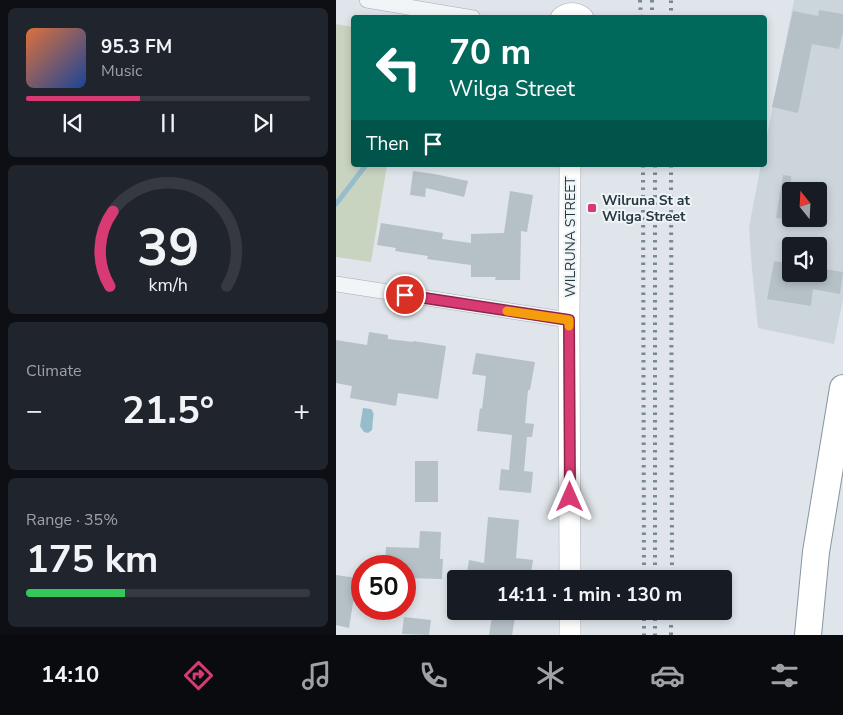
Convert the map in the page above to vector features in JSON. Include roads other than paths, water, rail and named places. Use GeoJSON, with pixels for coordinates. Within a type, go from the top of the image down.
{"type":"FeatureCollection","features":[{"type":"Feature","properties":{"kind":"highway"},"geometry":{"type":"LineString","coordinates":[[808,635],[816,552],[843,388]]}},
{"type":"Feature","properties":{"kind":"main road","name":"WILRUNA STREET"},"geometry":{"type":"LineString","coordinates":[[570,167],[570,570]]}},
{"type":"Feature","properties":{"kind":"main road"},"geometry":{"type":"LineString","coordinates":[[570,620],[570,635]]}},
{"type":"Feature","properties":{"kind":"street"},"geometry":{"type":"LineString","coordinates":[[367,0],[455,15]]}},
{"type":"Feature","properties":{"kind":"street"},"geometry":{"type":"LineString","coordinates":[[336,284],[569,320]]}},
{"type":"Feature","properties":{"kind":"water"},"geometry":{"type":"Polygon","coordinates":[[[363,408],[371,409],[373,413],[372,430],[368,433],[364,432],[360,426],[363,408]]]}},
{"type":"Feature","properties":{"kind":"waterway"},"geometry":{"type":"LineString","coordinates":[[336,204],[364,167]]}},
{"type":"Feature","properties":{"kind":"railway"},"geometry":{"type":"LineString","coordinates":[[640,0],[641,15]]}},
{"type":"Feature","properties":{"kind":"railway"},"geometry":{"type":"LineString","coordinates":[[652,0],[652,15]]}},
{"type":"Feature","properties":{"kind":"railway"},"geometry":{"type":"LineString","coordinates":[[671,0],[671,15]]}},
{"type":"Feature","properties":{"kind":"railway"},"geometry":{"type":"LineString","coordinates":[[643,167],[644,570]]}},
{"type":"Feature","properties":{"kind":"railway"},"geometry":{"type":"LineString","coordinates":[[655,167],[655,570]]}},
{"type":"Feature","properties":{"kind":"railway"},"geometry":{"type":"LineString","coordinates":[[671,167],[672,570]]}},
{"type":"Feature","properties":{"kind":"railway"},"geometry":{"type":"LineString","coordinates":[[644,620],[644,635]]}},
{"type":"Feature","properties":{"kind":"railway"},"geometry":{"type":"LineString","coordinates":[[655,620],[655,635]]}},
{"type":"Feature","properties":{"kind":"railway"},"geometry":{"type":"LineString","coordinates":[[671,620],[671,635]]}},
{"type":"Feature","properties":{"kind":"place","name":"Wilruna St at Wilga Street"},"geometry":{"type":"Point","coordinates":[592,208]}}]}
